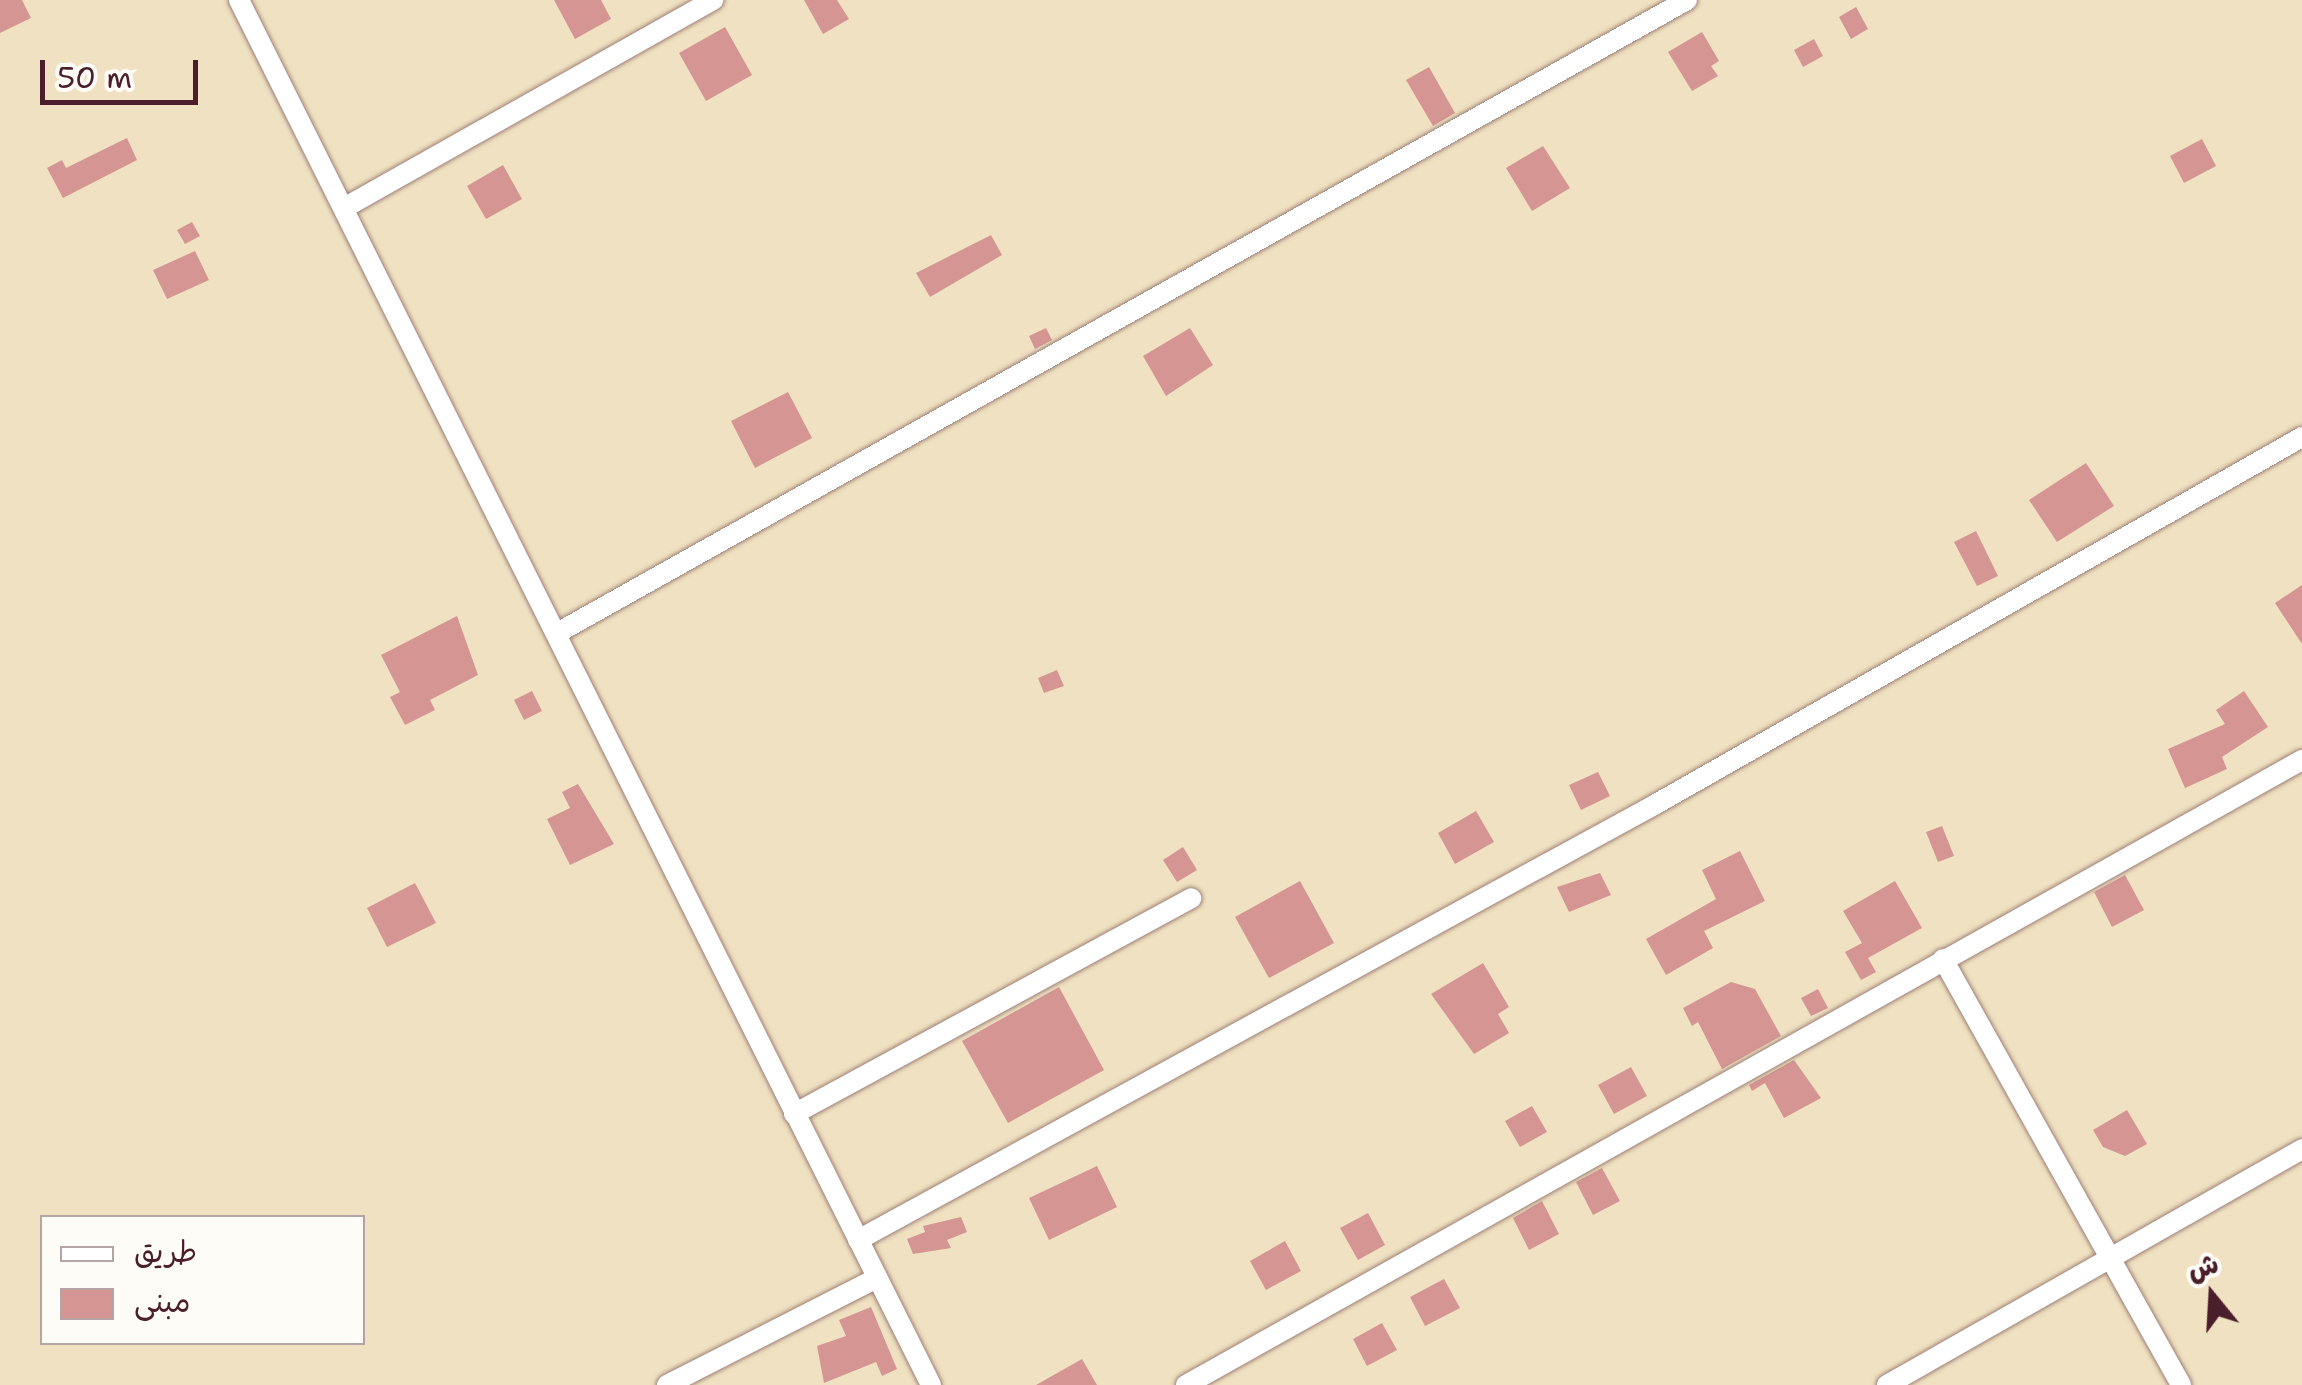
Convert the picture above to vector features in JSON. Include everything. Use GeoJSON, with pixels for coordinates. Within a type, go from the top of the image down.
{"type":"FeatureCollection","features":[{"type":"Feature","properties":{"kind":"street"},"geometry":{"type":"LineString","coordinates":[[239,0],[560,632],[794,1114],[931,1385]]}},
{"type":"Feature","properties":{"kind":"street"},"geometry":{"type":"LineString","coordinates":[[344,208],[713,0]]}},
{"type":"Feature","properties":{"kind":"street"},"geometry":{"type":"LineString","coordinates":[[560,632],[1687,0]]}},
{"type":"Feature","properties":{"kind":"street"},"geometry":{"type":"LineString","coordinates":[[858,1240],[1656,804],[2302,437]]}},
{"type":"Feature","properties":{"kind":"street"},"geometry":{"type":"LineString","coordinates":[[1186,1385],[2302,760]]}},
{"type":"Feature","properties":{"kind":"street"},"geometry":{"type":"LineString","coordinates":[[794,1114],[1191,898]]}},
{"type":"Feature","properties":{"kind":"street"},"geometry":{"type":"LineString","coordinates":[[1943,959],[2180,1385]]}},
{"type":"Feature","properties":{"kind":"street"},"geometry":{"type":"LineString","coordinates":[[1887,1385],[2302,1149]]}},
{"type":"Feature","properties":{"kind":"street"},"geometry":{"type":"LineString","coordinates":[[667,1385],[877,1278]]}},
{"type":"Feature","properties":{"kind":"building"},"geometry":{"type":"Polygon","coordinates":[[[0,0],[22,0],[31,18],[0,33],[0,0]]]}},
{"type":"Feature","properties":{"kind":"building"},"geometry":{"type":"Polygon","coordinates":[[[554,0],[601,0],[611,19],[575,39],[554,0]]]}},
{"type":"Feature","properties":{"kind":"building"},"geometry":{"type":"Polygon","coordinates":[[[804,0],[837,0],[849,19],[823,34],[804,0]]]}},
{"type":"Feature","properties":{"kind":"building"},"geometry":{"type":"Polygon","coordinates":[[[1856,7],[1868,29],[1851,39],[1839,17],[1856,7]]]}},
{"type":"Feature","properties":{"kind":"building"},"geometry":{"type":"Polygon","coordinates":[[[725,27],[752,75],[706,101],[679,53],[725,27]]]}},
{"type":"Feature","properties":{"kind":"building"},"geometry":{"type":"Polygon","coordinates":[[[1702,32],[1719,61],[1711,66],[1718,76],[1692,91],[1668,52],[1702,32]]]}},
{"type":"Feature","properties":{"kind":"building"},"geometry":{"type":"Polygon","coordinates":[[[1814,39],[1823,56],[1803,67],[1794,50],[1814,39]]]}},
{"type":"Feature","properties":{"kind":"building"},"geometry":{"type":"Polygon","coordinates":[[[1429,67],[1455,113],[1433,126],[1406,80],[1429,67]]]}},
{"type":"Feature","properties":{"kind":"building"},"geometry":{"type":"Polygon","coordinates":[[[127,138],[137,160],[63,198],[47,168],[62,160],[66,168],[127,138]]]}},
{"type":"Feature","properties":{"kind":"building"},"geometry":{"type":"Polygon","coordinates":[[[2202,139],[2216,166],[2184,183],[2170,156],[2202,139]]]}},
{"type":"Feature","properties":{"kind":"building"},"geometry":{"type":"Polygon","coordinates":[[[1543,146],[1570,188],[1532,211],[1506,168],[1543,146]]]}},
{"type":"Feature","properties":{"kind":"building"},"geometry":{"type":"Polygon","coordinates":[[[503,165],[522,199],[486,219],[467,186],[503,165]]]}},
{"type":"Feature","properties":{"kind":"building"},"geometry":{"type":"Polygon","coordinates":[[[192,222],[200,236],[185,244],[177,230],[192,222]]]}},
{"type":"Feature","properties":{"kind":"building"},"geometry":{"type":"Polygon","coordinates":[[[991,235],[1002,255],[930,297],[916,273],[991,235]]]}},
{"type":"Feature","properties":{"kind":"building"},"geometry":{"type":"Polygon","coordinates":[[[195,251],[209,280],[167,299],[153,270],[195,251]]]}},
{"type":"Feature","properties":{"kind":"building"},"geometry":{"type":"Polygon","coordinates":[[[1046,328],[1052,340],[1035,349],[1029,336],[1046,328]]]}},
{"type":"Feature","properties":{"kind":"building"},"geometry":{"type":"Polygon","coordinates":[[[1190,328],[1213,365],[1166,396],[1143,356],[1190,328]]]}},
{"type":"Feature","properties":{"kind":"building"},"geometry":{"type":"Polygon","coordinates":[[[788,392],[812,438],[755,468],[731,421],[788,392]]]}},
{"type":"Feature","properties":{"kind":"building"},"geometry":{"type":"Polygon","coordinates":[[[2086,463],[2114,506],[2057,542],[2029,500],[2086,463]]]}},
{"type":"Feature","properties":{"kind":"building"},"geometry":{"type":"Polygon","coordinates":[[[1976,531],[1998,576],[1977,586],[1954,542],[1976,531]]]}},
{"type":"Feature","properties":{"kind":"building"},"geometry":{"type":"Polygon","coordinates":[[[2302,585],[2302,644],[2275,603],[2302,585]]]}},
{"type":"Feature","properties":{"kind":"building"},"geometry":{"type":"Polygon","coordinates":[[[457,616],[478,675],[430,700],[435,710],[405,725],[390,697],[400,692],[381,655],[457,616]]]}},
{"type":"Feature","properties":{"kind":"building"},"geometry":{"type":"Polygon","coordinates":[[[1057,670],[1064,686],[1044,693],[1038,678],[1057,670]]]}},
{"type":"Feature","properties":{"kind":"building"},"geometry":{"type":"Polygon","coordinates":[[[532,691],[542,711],[524,720],[514,700],[532,691]]]}},
{"type":"Feature","properties":{"kind":"building"},"geometry":{"type":"Polygon","coordinates":[[[2244,691],[2268,727],[2222,757],[2227,769],[2185,788],[2168,749],[2225,724],[2216,710],[2244,691]]]}},
{"type":"Feature","properties":{"kind":"building"},"geometry":{"type":"Polygon","coordinates":[[[1598,772],[1610,796],[1581,810],[1569,785],[1598,772]]]}},
{"type":"Feature","properties":{"kind":"building"},"geometry":{"type":"Polygon","coordinates":[[[578,784],[614,844],[570,865],[547,819],[570,808],[562,792],[578,784]]]}},
{"type":"Feature","properties":{"kind":"building"},"geometry":{"type":"Polygon","coordinates":[[[1476,811],[1494,842],[1455,864],[1438,833],[1476,811]]]}},
{"type":"Feature","properties":{"kind":"building"},"geometry":{"type":"Polygon","coordinates":[[[1942,826],[1954,856],[1938,862],[1926,832],[1942,826]]]}},
{"type":"Feature","properties":{"kind":"building"},"geometry":{"type":"Polygon","coordinates":[[[1183,847],[1197,870],[1177,882],[1163,860],[1183,847]]]}},
{"type":"Feature","properties":{"kind":"building"},"geometry":{"type":"Polygon","coordinates":[[[1740,851],[1765,901],[1704,931],[1713,948],[1666,975],[1646,939],[1716,899],[1702,870],[1740,851]]]}},
{"type":"Feature","properties":{"kind":"building"},"geometry":{"type":"Polygon","coordinates":[[[1600,873],[1611,895],[1569,912],[1557,887],[1600,873]]]}},
{"type":"Feature","properties":{"kind":"building"},"geometry":{"type":"Polygon","coordinates":[[[2125,875],[2144,910],[2112,927],[2094,892],[2125,875]]]}},
{"type":"Feature","properties":{"kind":"building"},"geometry":{"type":"Polygon","coordinates":[[[1300,881],[1334,943],[1269,978],[1235,917],[1300,881]]]}},
{"type":"Feature","properties":{"kind":"building"},"geometry":{"type":"Polygon","coordinates":[[[1895,881],[1922,928],[1868,958],[1876,972],[1861,980],[1845,952],[1862,943],[1843,911],[1895,881]]]}},
{"type":"Feature","properties":{"kind":"building"},"geometry":{"type":"Polygon","coordinates":[[[415,883],[436,923],[387,947],[367,908],[415,883]]]}},
{"type":"Feature","properties":{"kind":"building"},"geometry":{"type":"Polygon","coordinates":[[[1483,963],[1509,1007],[1498,1014],[1509,1033],[1474,1054],[1431,994],[1483,963]]]}},
{"type":"Feature","properties":{"kind":"building"},"geometry":{"type":"Polygon","coordinates":[[[1731,982],[1755,989],[1781,1036],[1722,1069],[1698,1022],[1692,1026],[1683,1008],[1731,982]]]}},
{"type":"Feature","properties":{"kind":"building"},"geometry":{"type":"Polygon","coordinates":[[[1059,987],[1104,1070],[1008,1123],[962,1041],[1059,987]]]}},
{"type":"Feature","properties":{"kind":"building"},"geometry":{"type":"Polygon","coordinates":[[[1818,989],[1828,1008],[1811,1016],[1801,998],[1818,989]]]}},
{"type":"Feature","properties":{"kind":"building"},"geometry":{"type":"Polygon","coordinates":[[[1794,1060],[1821,1098],[1784,1118],[1765,1083],[1752,1091],[1749,1085],[1794,1060]]]}},
{"type":"Feature","properties":{"kind":"building"},"geometry":{"type":"Polygon","coordinates":[[[1631,1067],[1647,1096],[1614,1114],[1598,1085],[1631,1067]]]}},
{"type":"Feature","properties":{"kind":"building"},"geometry":{"type":"Polygon","coordinates":[[[1532,1106],[1547,1132],[1520,1147],[1505,1121],[1532,1106]]]}},
{"type":"Feature","properties":{"kind":"building"},"geometry":{"type":"Polygon","coordinates":[[[2127,1110],[2147,1144],[2125,1156],[2103,1147],[2093,1130],[2127,1110]]]}},
{"type":"Feature","properties":{"kind":"building"},"geometry":{"type":"Polygon","coordinates":[[[1097,1166],[1117,1207],[1049,1240],[1029,1198],[1097,1166]]]}},
{"type":"Feature","properties":{"kind":"building"},"geometry":{"type":"Polygon","coordinates":[[[1602,1168],[1620,1201],[1593,1215],[1576,1182],[1602,1168]]]}},
{"type":"Feature","properties":{"kind":"building"},"geometry":{"type":"Polygon","coordinates":[[[1542,1201],[1559,1234],[1529,1250],[1513,1218],[1542,1201]]]}},
{"type":"Feature","properties":{"kind":"building"},"geometry":{"type":"Polygon","coordinates":[[[1368,1213],[1385,1245],[1358,1260],[1340,1228],[1368,1213]]]}},
{"type":"Feature","properties":{"kind":"building"},"geometry":{"type":"Polygon","coordinates":[[[961,1217],[967,1232],[947,1240],[951,1248],[913,1254],[907,1239],[925,1232],[923,1226],[961,1217]]]}},
{"type":"Feature","properties":{"kind":"building"},"geometry":{"type":"Polygon","coordinates":[[[1285,1241],[1301,1271],[1266,1290],[1250,1261],[1285,1241]]]}},
{"type":"Feature","properties":{"kind":"building"},"geometry":{"type":"Polygon","coordinates":[[[1444,1279],[1460,1308],[1425,1326],[1410,1297],[1444,1279]]]}},
{"type":"Feature","properties":{"kind":"building"},"geometry":{"type":"Polygon","coordinates":[[[871,1307],[897,1369],[882,1376],[876,1362],[824,1383],[817,1346],[846,1336],[839,1320],[871,1307]]]}},
{"type":"Feature","properties":{"kind":"building"},"geometry":{"type":"Polygon","coordinates":[[[1382,1323],[1397,1350],[1367,1366],[1353,1339],[1382,1323]]]}},
{"type":"Feature","properties":{"kind":"building"},"geometry":{"type":"Polygon","coordinates":[[[1082,1359],[1097,1385],[1036,1385],[1082,1359]]]}}]}
